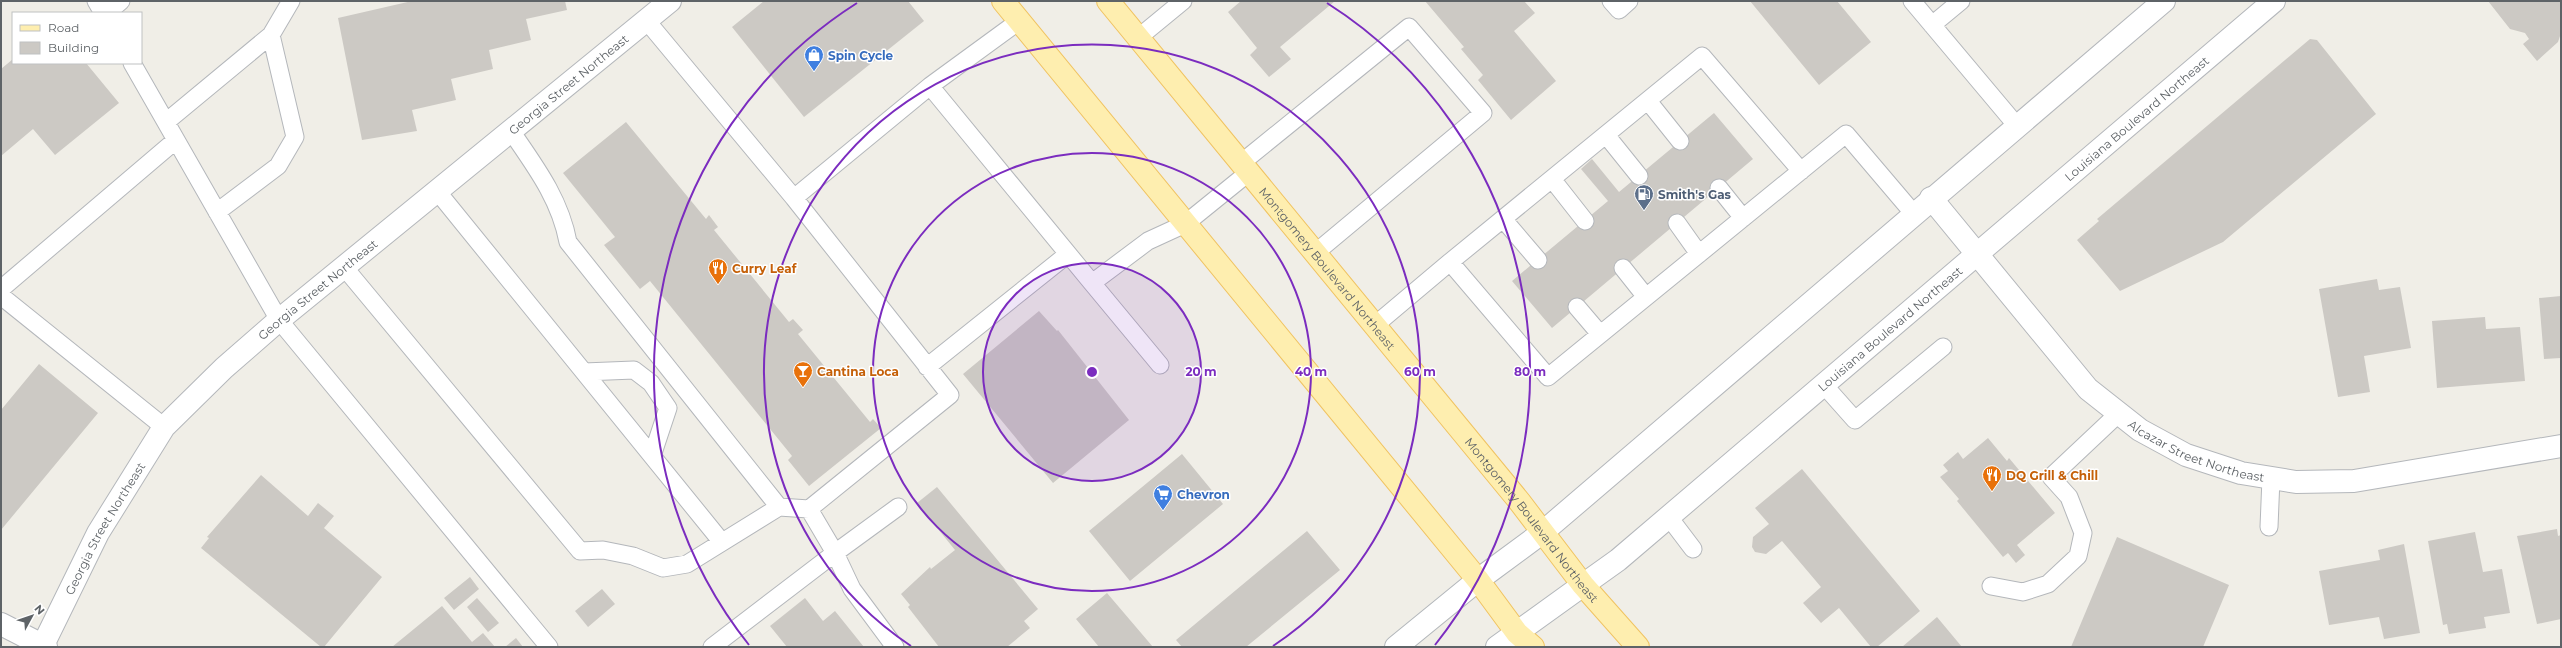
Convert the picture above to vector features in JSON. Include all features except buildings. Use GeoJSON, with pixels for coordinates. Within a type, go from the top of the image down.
{"type":"FeatureCollection","features":[{"type":"Feature","properties":{"kind":"main road"},"geometry":{"type":"LineString","coordinates":[[1003,1],[1478,580],[1525,640]]}},
{"type":"Feature","properties":{"kind":"main road","name":"Montgomery Boulevard Northeast"},"geometry":{"type":"LineString","coordinates":[[1108,1],[1543,532],[1583,585],[1638,647]]}},
{"type":"Feature","properties":{"kind":"street","name":"Georgia Street Northeast"},"geometry":{"type":"LineString","coordinates":[[38,645],[98,533],[164,427],[224,368],[279,320],[670,1]]}},
{"type":"Feature","properties":{"kind":"street"},"geometry":{"type":"LineString","coordinates":[[1396,647],[1478,580],[1543,532],[1931,198],[2164,1]]}},
{"type":"Feature","properties":{"kind":"street","name":"Louisiana Boulevard Northeast"},"geometry":{"type":"LineString","coordinates":[[1498,647],[1525,640],[1583,585],[1618,560],[1976,253],[2274,1]]}},
{"type":"Feature","properties":{"kind":"street","name":"Alcazar Street Northeast"},"geometry":{"type":"LineString","coordinates":[[1931,198],[2088,389],[2140,430],[2186,455],[2241,473],[2296,482],[2354,481],[2561,446]]}},
{"type":"Feature","properties":{"kind":"street"},"geometry":{"type":"LineString","coordinates":[[1,624],[38,645]]}},
{"type":"Feature","properties":{"kind":"lane"},"geometry":{"type":"LineString","coordinates":[[96,1],[102,12]]}},
{"type":"Feature","properties":{"kind":"lane"},"geometry":{"type":"LineString","coordinates":[[108,12],[121,1]]}},
{"type":"Feature","properties":{"kind":"lane"},"geometry":{"type":"LineString","coordinates":[[166,122],[271,35],[291,1]]}},
{"type":"Feature","properties":{"kind":"lane"},"geometry":{"type":"LineString","coordinates":[[1138,38],[1183,1]]}},
{"type":"Feature","properties":{"kind":"lane"},"geometry":{"type":"LineString","coordinates":[[1611,1],[1619,10],[1629,1]]}},
{"type":"Feature","properties":{"kind":"lane"},"geometry":{"type":"LineString","coordinates":[[1912,1],[2017,126]]}},
{"type":"Feature","properties":{"kind":"lane"},"geometry":{"type":"LineString","coordinates":[[1932,25],[1961,1]]}},
{"type":"Feature","properties":{"kind":"lane"},"geometry":{"type":"LineString","coordinates":[[344,267],[580,551],[603,550],[633,556],[663,568],[687,564],[721,541],[779,507],[809,509],[950,395],[794,198],[646,20]]}},
{"type":"Feature","properties":{"kind":"lane"},"geometry":{"type":"LineString","coordinates":[[794,198],[930,86],[1019,21]]}},
{"type":"Feature","properties":{"kind":"lane"},"geometry":{"type":"LineString","coordinates":[[1092,283],[1148,241],[1185,224],[1244,168],[1410,27],[1483,113],[1314,254]]}},
{"type":"Feature","properties":{"kind":"lane"},"geometry":{"type":"LineString","coordinates":[[217,212],[278,166],[295,137],[271,35]]}},
{"type":"Feature","properties":{"kind":"lane"},"geometry":{"type":"LineString","coordinates":[[1374,326],[1702,56],[1801,171]]}},
{"type":"Feature","properties":{"kind":"lane"},"geometry":{"type":"LineString","coordinates":[[133,64],[279,320],[550,647]]}},
{"type":"Feature","properties":{"kind":"lane"},"geometry":{"type":"LineString","coordinates":[[930,86],[1160,365]]}},
{"type":"Feature","properties":{"kind":"lane"},"geometry":{"type":"LineString","coordinates":[[1648,101],[1680,141]]}},
{"type":"Feature","properties":{"kind":"lane"},"geometry":{"type":"LineString","coordinates":[[511,131],[548,184],[565,224],[568,242],[779,507]]}},
{"type":"Feature","properties":{"kind":"lane"},"geometry":{"type":"LineString","coordinates":[[1450,262],[1548,377],[1846,134],[1914,214]]}},
{"type":"Feature","properties":{"kind":"lane"},"geometry":{"type":"LineString","coordinates":[[1606,135],[1639,176]]}},
{"type":"Feature","properties":{"kind":"lane"},"geometry":{"type":"LineString","coordinates":[[1,289],[176,140]]}},
{"type":"Feature","properties":{"kind":"lane"},"geometry":{"type":"LineString","coordinates":[[1552,178],[1585,221]]}},
{"type":"Feature","properties":{"kind":"lane"},"geometry":{"type":"LineString","coordinates":[[1720,188],[1743,218]]}},
{"type":"Feature","properties":{"kind":"lane"},"geometry":{"type":"LineString","coordinates":[[437,191],[721,541]]}},
{"type":"Feature","properties":{"kind":"lane"},"geometry":{"type":"LineString","coordinates":[[1503,219],[1538,260]]}},
{"type":"Feature","properties":{"kind":"lane"},"geometry":{"type":"LineString","coordinates":[[1677,224],[1699,254]]}},
{"type":"Feature","properties":{"kind":"lane"},"geometry":{"type":"LineString","coordinates":[[927,367],[1068,254]]}},
{"type":"Feature","properties":{"kind":"lane"},"geometry":{"type":"LineString","coordinates":[[1623,268],[1646,297]]}},
{"type":"Feature","properties":{"kind":"lane"},"geometry":{"type":"LineString","coordinates":[[1,296],[164,427]]}},
{"type":"Feature","properties":{"kind":"lane"},"geometry":{"type":"LineString","coordinates":[[1577,307],[1600,334]]}},
{"type":"Feature","properties":{"kind":"lane"},"geometry":{"type":"LineString","coordinates":[[1823,384],[1855,420],[1943,347]]}},
{"type":"Feature","properties":{"kind":"lane"},"geometry":{"type":"LineString","coordinates":[[584,372],[634,370],[651,383],[668,408],[652,456]]}},
{"type":"Feature","properties":{"kind":"lane"},"geometry":{"type":"LineString","coordinates":[[1991,586],[2024,592],[2048,584],[2078,556],[2083,533],[2069,498],[2051,477],[2118,413]]}},
{"type":"Feature","properties":{"kind":"lane"},"geometry":{"type":"LineString","coordinates":[[2269,527],[2271,478]]}},
{"type":"Feature","properties":{"kind":"lane"},"geometry":{"type":"LineString","coordinates":[[712,647],[898,507]]}},
{"type":"Feature","properties":{"kind":"lane"},"geometry":{"type":"LineString","coordinates":[[809,509],[835,553],[856,595],[894,647]]}},
{"type":"Feature","properties":{"kind":"lane"},"geometry":{"type":"LineString","coordinates":[[1668,516],[1693,549]]}},
{"type":"Feature","properties":{"kind":"place","name":"Spin Cycle"},"geometry":{"type":"Point","coordinates":[814,72]}},
{"type":"Feature","properties":{"kind":"place","name":"Smith's Gas"},"geometry":{"type":"Point","coordinates":[1644,211]}},
{"type":"Feature","properties":{"kind":"place","name":"Curry Leaf"},"geometry":{"type":"Point","coordinates":[718,285]}},
{"type":"Feature","properties":{"kind":"place","name":"Cantina Loca"},"geometry":{"type":"Point","coordinates":[803,388]}},
{"type":"Feature","properties":{"kind":"place","name":"DQ Grill & Chill"},"geometry":{"type":"Point","coordinates":[1992,492]}},
{"type":"Feature","properties":{"kind":"place","name":"Chevron"},"geometry":{"type":"Point","coordinates":[1163,511]}}]}
